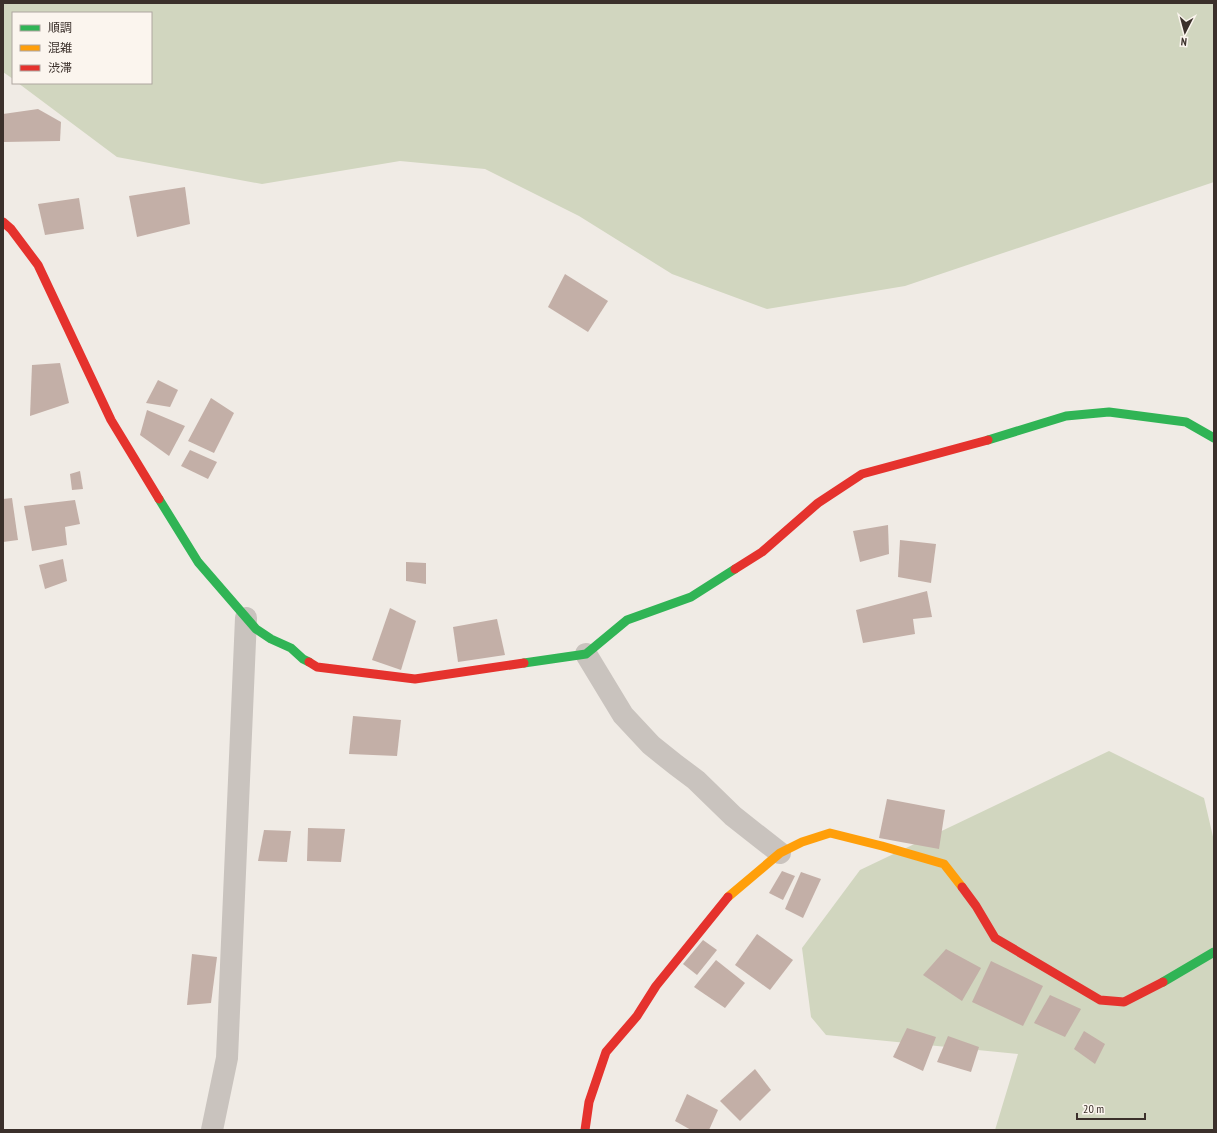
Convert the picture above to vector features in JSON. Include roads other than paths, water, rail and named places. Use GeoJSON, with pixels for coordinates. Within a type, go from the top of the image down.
{"type":"FeatureCollection","features":[{"type":"Feature","properties":{"kind":"street"},"geometry":{"type":"LineString","coordinates":[[3,222],[12,228],[38,265],[111,420],[198,562],[256,629],[271,639],[291,648],[303,659],[317,667],[415,679],[586,654],[627,620],[691,596],[762,552],[818,503],[862,474],[1017,432],[1066,416],[1109,412],[1162,418],[1186,422],[1214,438]]}},
{"type":"Feature","properties":{"kind":"street"},"geometry":{"type":"LineString","coordinates":[[212,1130],[227,1058],[246,618]]}},
{"type":"Feature","properties":{"kind":"street"},"geometry":{"type":"LineString","coordinates":[[586,654],[623,715],[651,745],[696,780],[733,816],[780,853]]}},
{"type":"Feature","properties":{"kind":"street"},"geometry":{"type":"LineString","coordinates":[[585,1130],[589,1102],[606,1052],[637,1016],[656,986],[729,896],[780,853],[802,842],[830,833],[944,864],[976,906],[995,938],[1100,1000],[1124,1002],[1152,988],[1214,952]]}}]}
